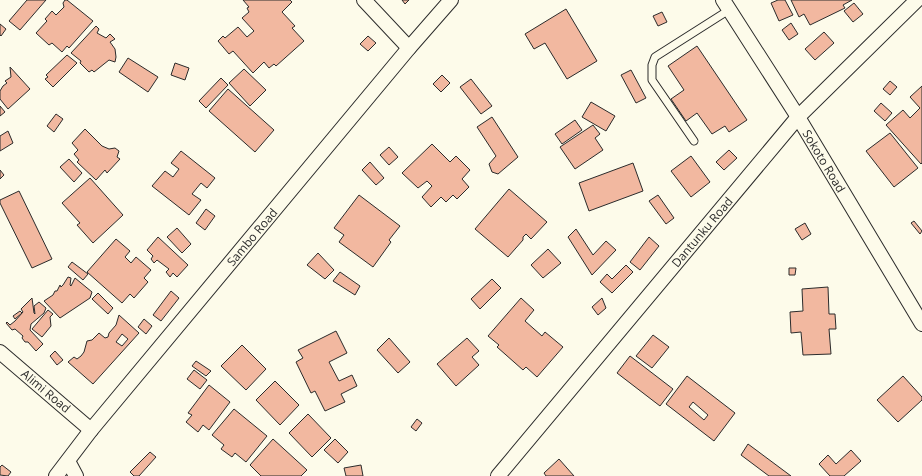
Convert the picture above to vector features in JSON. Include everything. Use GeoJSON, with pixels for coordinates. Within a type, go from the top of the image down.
{"type":"FeatureCollection","features":[{"type":"Feature","properties":{"kind":"street"},"geometry":{"type":"LineString","coordinates":[[364,0],[409,48]]}},
{"type":"Feature","properties":{"kind":"street","name":"Sambo Road"},"geometry":{"type":"LineString","coordinates":[[56,476],[91,430],[409,48],[451,0]]}},
{"type":"Feature","properties":{"kind":"street","name":"Dantunku Road"},"geometry":{"type":"LineString","coordinates":[[498,476],[798,117],[918,0]]}},
{"type":"Feature","properties":{"kind":"street","name":"Sokoto Road"},"geometry":{"type":"LineString","coordinates":[[726,5],[798,117],[922,324]]}},
{"type":"Feature","properties":{"kind":"street","name":"Alimi Road"},"geometry":{"type":"LineString","coordinates":[[0,352],[91,430]]}},
{"type":"Feature","properties":{"kind":"street"},"geometry":{"type":"LineString","coordinates":[[68,462],[76,476]]}},
{"type":"Feature","properties":{"kind":"lane"},"geometry":{"type":"LineString","coordinates":[[694,141],[652,80],[652,65],[655,57],[726,5]]}},
{"type":"Feature","properties":{"kind":"building"},"geometry":{"type":"Polygon","coordinates":[[[27,0],[46,0],[20,30],[9,21],[27,0]]]}},
{"type":"Feature","properties":{"kind":"building"},"geometry":{"type":"Polygon","coordinates":[[[65,0],[93,21],[69,48],[67,46],[62,52],[52,43],[49,45],[36,33],[47,21],[45,19],[52,11],[56,15],[64,7],[63,3],[65,0]]]}},
{"type":"Feature","properties":{"kind":"building"},"geometry":{"type":"Polygon","coordinates":[[[243,0],[290,0],[292,2],[282,12],[295,26],[292,28],[304,41],[276,66],[274,64],[269,68],[264,62],[253,73],[233,51],[229,54],[218,41],[223,36],[225,38],[238,27],[247,37],[254,31],[242,18],[249,12],[247,8],[249,7],[243,0]]]}},
{"type":"Feature","properties":{"kind":"building"},"geometry":{"type":"Polygon","coordinates":[[[402,0],[409,0],[405,4],[402,0]]]}},
{"type":"Feature","properties":{"kind":"building"},"geometry":{"type":"Polygon","coordinates":[[[778,0],[785,0],[793,15],[779,21],[771,3],[778,0]]]}},
{"type":"Feature","properties":{"kind":"building"},"geometry":{"type":"Polygon","coordinates":[[[791,0],[852,0],[843,5],[845,8],[810,25],[804,14],[799,17],[791,0]]]}},
{"type":"Feature","properties":{"kind":"building"},"geometry":{"type":"Polygon","coordinates":[[[854,3],[863,14],[853,22],[844,11],[854,3]]]}},
{"type":"Feature","properties":{"kind":"building"},"geometry":{"type":"Polygon","coordinates":[[[566,9],[597,61],[567,79],[545,43],[534,49],[525,34],[566,9]]]}},
{"type":"Feature","properties":{"kind":"building"},"geometry":{"type":"Polygon","coordinates":[[[662,12],[667,22],[658,26],[653,16],[662,12]]]}},
{"type":"Feature","properties":{"kind":"building"},"geometry":{"type":"Polygon","coordinates":[[[791,23],[798,34],[789,40],[782,30],[791,23]]]}},
{"type":"Feature","properties":{"kind":"building"},"geometry":{"type":"Polygon","coordinates":[[[0,24],[6,29],[1,36],[0,35],[0,24]]]}},
{"type":"Feature","properties":{"kind":"building"},"geometry":{"type":"Polygon","coordinates":[[[96,26],[99,29],[97,33],[106,38],[110,34],[115,39],[110,42],[115,49],[116,57],[115,62],[109,60],[94,72],[92,70],[89,72],[80,63],[81,61],[71,53],[96,26]]]}},
{"type":"Feature","properties":{"kind":"building"},"geometry":{"type":"Polygon","coordinates":[[[824,32],[834,43],[815,60],[805,49],[824,32]]]}},
{"type":"Feature","properties":{"kind":"building"},"geometry":{"type":"Polygon","coordinates":[[[368,36],[376,43],[368,51],[360,44],[368,36]]]}},
{"type":"Feature","properties":{"kind":"building"},"geometry":{"type":"Polygon","coordinates":[[[697,46],[747,120],[729,132],[725,126],[712,134],[697,113],[686,121],[671,99],[684,90],[668,66],[697,46]]]}},
{"type":"Feature","properties":{"kind":"building"},"geometry":{"type":"Polygon","coordinates":[[[67,55],[77,63],[53,87],[45,79],[48,77],[46,75],[67,55]]]}},
{"type":"Feature","properties":{"kind":"building"},"geometry":{"type":"Polygon","coordinates":[[[128,58],[158,77],[148,92],[119,72],[128,58]]]}},
{"type":"Feature","properties":{"kind":"building"},"geometry":{"type":"Polygon","coordinates":[[[175,63],[189,68],[185,80],[171,75],[175,63]]]}},
{"type":"Feature","properties":{"kind":"building"},"geometry":{"type":"Polygon","coordinates":[[[10,67],[30,89],[8,109],[0,99],[0,91],[7,83],[5,81],[11,77],[10,67]]]}},
{"type":"Feature","properties":{"kind":"building"},"geometry":{"type":"Polygon","coordinates":[[[244,69],[266,90],[250,106],[229,83],[244,69]]]}},
{"type":"Feature","properties":{"kind":"building"},"geometry":{"type":"Polygon","coordinates":[[[631,70],[646,98],[636,103],[621,75],[631,70]]]}},
{"type":"Feature","properties":{"kind":"building"},"geometry":{"type":"Polygon","coordinates":[[[442,75],[450,83],[441,92],[433,84],[442,75]]]}},
{"type":"Feature","properties":{"kind":"building"},"geometry":{"type":"Polygon","coordinates":[[[221,78],[228,85],[206,108],[199,101],[221,78]]]}},
{"type":"Feature","properties":{"kind":"building"},"geometry":{"type":"Polygon","coordinates":[[[471,79],[492,106],[481,114],[460,87],[471,79]]]}},
{"type":"Feature","properties":{"kind":"building"},"geometry":{"type":"Polygon","coordinates":[[[890,81],[897,87],[890,95],[883,89],[890,81]]]}},
{"type":"Feature","properties":{"kind":"building"},"geometry":{"type":"Polygon","coordinates":[[[922,86],[921,164],[886,125],[903,110],[910,118],[920,108],[910,97],[922,86]]]}},
{"type":"Feature","properties":{"kind":"building"},"geometry":{"type":"Polygon","coordinates":[[[228,89],[274,130],[255,152],[209,111],[228,89]]]}},
{"type":"Feature","properties":{"kind":"building"},"geometry":{"type":"Polygon","coordinates":[[[591,102],[615,116],[606,131],[582,117],[591,102]]]}},
{"type":"Feature","properties":{"kind":"building"},"geometry":{"type":"Polygon","coordinates":[[[881,103],[892,113],[885,121],[874,111],[881,103]]]}},
{"type":"Feature","properties":{"kind":"building"},"geometry":{"type":"Polygon","coordinates":[[[0,106],[5,112],[0,116],[0,106]]]}},
{"type":"Feature","properties":{"kind":"building"},"geometry":{"type":"Polygon","coordinates":[[[56,114],[63,119],[54,132],[47,126],[56,114]]]}},
{"type":"Feature","properties":{"kind":"building"},"geometry":{"type":"Polygon","coordinates":[[[492,117],[518,157],[498,174],[492,172],[489,164],[496,156],[477,127],[492,117]]]}},
{"type":"Feature","properties":{"kind":"building"},"geometry":{"type":"Polygon","coordinates":[[[575,120],[582,130],[562,144],[555,134],[575,120]]]}},
{"type":"Feature","properties":{"kind":"building"},"geometry":{"type":"Polygon","coordinates":[[[593,125],[600,134],[595,138],[603,150],[575,169],[560,147],[593,125]]]}},
{"type":"Feature","properties":{"kind":"building"},"geometry":{"type":"Polygon","coordinates":[[[85,129],[102,146],[109,149],[115,148],[119,151],[117,157],[120,159],[107,173],[105,170],[96,180],[77,162],[79,160],[74,154],[78,150],[72,143],[85,129]]]}},
{"type":"Feature","properties":{"kind":"building"},"geometry":{"type":"Polygon","coordinates":[[[8,131],[13,143],[0,151],[0,136],[8,131]]]}},
{"type":"Feature","properties":{"kind":"building"},"geometry":{"type":"Polygon","coordinates":[[[890,133],[918,168],[894,187],[866,151],[890,133]]]}},
{"type":"Feature","properties":{"kind":"building"},"geometry":{"type":"Polygon","coordinates":[[[432,144],[450,162],[456,156],[470,170],[462,179],[469,187],[457,199],[453,195],[446,202],[441,197],[431,207],[422,197],[432,186],[427,181],[418,188],[402,173],[432,144]]]}},
{"type":"Feature","properties":{"kind":"building"},"geometry":{"type":"Polygon","coordinates":[[[389,147],[398,157],[389,165],[380,155],[389,147]]]}},
{"type":"Feature","properties":{"kind":"building"},"geometry":{"type":"Polygon","coordinates":[[[729,150],[737,158],[724,170],[716,162],[729,150]]]}},
{"type":"Feature","properties":{"kind":"building"},"geometry":{"type":"Polygon","coordinates":[[[181,151],[215,178],[207,188],[201,183],[192,194],[201,200],[189,215],[152,186],[165,171],[173,177],[179,169],[171,163],[181,151]]]}},
{"type":"Feature","properties":{"kind":"building"},"geometry":{"type":"Polygon","coordinates":[[[691,156],[710,182],[691,197],[671,171],[691,156]]]}},
{"type":"Feature","properties":{"kind":"building"},"geometry":{"type":"Polygon","coordinates":[[[69,159],[82,173],[74,182],[60,167],[69,159]]]}},
{"type":"Feature","properties":{"kind":"building"},"geometry":{"type":"Polygon","coordinates":[[[370,162],[384,178],[376,185],[362,170],[370,162]]]}},
{"type":"Feature","properties":{"kind":"building"},"geometry":{"type":"Polygon","coordinates":[[[633,163],[643,191],[589,211],[579,183],[633,163]]]}},
{"type":"Feature","properties":{"kind":"building"},"geometry":{"type":"Polygon","coordinates":[[[0,170],[4,175],[0,179],[0,170]]]}},
{"type":"Feature","properties":{"kind":"building"},"geometry":{"type":"Polygon","coordinates":[[[90,178],[123,215],[93,243],[77,225],[80,223],[62,203],[90,178]]]}},
{"type":"Feature","properties":{"kind":"building"},"geometry":{"type":"Polygon","coordinates":[[[509,189],[547,222],[531,239],[526,234],[523,237],[523,240],[508,257],[475,229],[509,189]]]}},
{"type":"Feature","properties":{"kind":"building"},"geometry":{"type":"Polygon","coordinates":[[[19,191],[52,259],[32,268],[0,203],[0,200],[19,191]]]}},
{"type":"Feature","properties":{"kind":"building"},"geometry":{"type":"Polygon","coordinates":[[[359,195],[400,226],[389,240],[391,242],[373,267],[339,242],[344,235],[334,228],[359,195]]]}},
{"type":"Feature","properties":{"kind":"building"},"geometry":{"type":"Polygon","coordinates":[[[658,195],[674,218],[666,224],[649,201],[658,195]]]}},
{"type":"Feature","properties":{"kind":"building"},"geometry":{"type":"Polygon","coordinates":[[[206,209],[215,216],[205,230],[196,223],[206,209]]]}},
{"type":"Feature","properties":{"kind":"building"},"geometry":{"type":"Polygon","coordinates":[[[914,221],[922,231],[920,234],[911,223],[914,221]]]}},
{"type":"Feature","properties":{"kind":"building"},"geometry":{"type":"Polygon","coordinates":[[[805,223],[811,234],[802,240],[795,229],[805,223]]]}},
{"type":"Feature","properties":{"kind":"building"},"geometry":{"type":"Polygon","coordinates":[[[177,228],[191,244],[182,253],[167,237],[177,228]]]}},
{"type":"Feature","properties":{"kind":"building"},"geometry":{"type":"Polygon","coordinates":[[[576,229],[593,255],[606,241],[616,250],[592,275],[568,237],[576,229]]]}},
{"type":"Feature","properties":{"kind":"building"},"geometry":{"type":"Polygon","coordinates":[[[158,237],[188,265],[177,277],[173,273],[170,277],[166,272],[169,269],[157,260],[154,263],[151,259],[153,256],[147,250],[158,237]]]}},
{"type":"Feature","properties":{"kind":"building"},"geometry":{"type":"Polygon","coordinates":[[[649,237],[659,246],[640,270],[630,262],[649,237]]]}},
{"type":"Feature","properties":{"kind":"building"},"geometry":{"type":"Polygon","coordinates":[[[116,239],[130,251],[125,257],[131,263],[136,257],[151,270],[144,278],[148,282],[134,298],[130,294],[122,303],[87,272],[116,239]]]}},
{"type":"Feature","properties":{"kind":"building"},"geometry":{"type":"Polygon","coordinates":[[[548,249],[561,263],[543,278],[531,265],[548,249]]]}},
{"type":"Feature","properties":{"kind":"building"},"geometry":{"type":"Polygon","coordinates":[[[318,253],[334,270],[325,279],[307,265],[318,253]]]}},
{"type":"Feature","properties":{"kind":"building"},"geometry":{"type":"Polygon","coordinates":[[[72,262],[88,274],[83,280],[68,267],[72,262]]]}},
{"type":"Feature","properties":{"kind":"building"},"geometry":{"type":"Polygon","coordinates":[[[626,265],[633,272],[612,293],[600,282],[607,274],[612,279],[626,265]]]}},
{"type":"Feature","properties":{"kind":"building"},"geometry":{"type":"Polygon","coordinates":[[[789,268],[796,268],[795,275],[789,275],[789,268]]]}},
{"type":"Feature","properties":{"kind":"building"},"geometry":{"type":"Polygon","coordinates":[[[340,272],[360,286],[355,295],[333,281],[340,272]]]}},
{"type":"Feature","properties":{"kind":"building"},"geometry":{"type":"Polygon","coordinates":[[[68,277],[71,278],[71,286],[75,278],[92,292],[90,298],[60,318],[44,301],[53,295],[55,291],[57,291],[60,285],[61,287],[63,285],[68,277]]]}},
{"type":"Feature","properties":{"kind":"building"},"geometry":{"type":"Polygon","coordinates":[[[492,279],[501,288],[480,309],[471,299],[492,279]]]}},
{"type":"Feature","properties":{"kind":"building"},"geometry":{"type":"Polygon","coordinates":[[[828,287],[829,314],[835,314],[836,329],[829,329],[831,354],[803,355],[801,332],[791,333],[790,312],[803,311],[802,289],[828,287]]]}},
{"type":"Feature","properties":{"kind":"building"},"geometry":{"type":"Polygon","coordinates":[[[171,291],[179,298],[161,321],[153,315],[171,291]]]}},
{"type":"Feature","properties":{"kind":"building"},"geometry":{"type":"Polygon","coordinates":[[[98,293],[113,308],[108,314],[92,299],[98,293]]]}},
{"type":"Feature","properties":{"kind":"building"},"geometry":{"type":"Polygon","coordinates":[[[32,298],[35,314],[34,306],[39,302],[46,308],[44,313],[31,324],[30,330],[43,344],[36,351],[28,342],[25,342],[22,338],[23,336],[15,329],[12,330],[6,323],[7,322],[10,325],[15,321],[23,312],[21,309],[32,298]]]}},
{"type":"Feature","properties":{"kind":"building"},"geometry":{"type":"Polygon","coordinates":[[[521,298],[534,310],[525,321],[542,336],[545,332],[563,347],[537,377],[526,367],[523,370],[497,347],[499,345],[488,336],[521,298]]]}},
{"type":"Feature","properties":{"kind":"building"},"geometry":{"type":"Polygon","coordinates":[[[602,298],[606,308],[598,315],[592,307],[602,298]]]}},
{"type":"Feature","properties":{"kind":"building"},"geometry":{"type":"Polygon","coordinates":[[[48,310],[53,314],[50,317],[51,326],[42,337],[32,329],[48,310]]]}},
{"type":"Feature","properties":{"kind":"building"},"geometry":{"type":"Polygon","coordinates":[[[20,311],[22,313],[15,319],[13,316],[20,311]]]}},
{"type":"Feature","properties":{"kind":"building"},"geometry":{"type":"Polygon","coordinates":[[[119,315],[139,333],[93,384],[68,362],[74,357],[77,359],[81,356],[84,352],[87,341],[92,340],[99,333],[105,338],[108,337],[109,333],[116,325],[119,315]],[[122,334],[116,342],[122,346],[128,339],[122,334]]]}},
{"type":"Feature","properties":{"kind":"building"},"geometry":{"type":"Polygon","coordinates":[[[144,319],[152,326],[146,334],[138,327],[144,319]]]}},
{"type":"Feature","properties":{"kind":"building"},"geometry":{"type":"Polygon","coordinates":[[[336,331],[347,353],[329,362],[339,381],[352,375],[357,386],[341,394],[345,402],[325,411],[315,391],[311,393],[296,362],[303,358],[298,350],[336,331]]]}},
{"type":"Feature","properties":{"kind":"building"},"geometry":{"type":"Polygon","coordinates":[[[653,335],[669,347],[652,368],[636,356],[653,335]]]}},
{"type":"Feature","properties":{"kind":"building"},"geometry":{"type":"Polygon","coordinates":[[[389,338],[410,362],[398,373],[377,350],[389,338]]]}},
{"type":"Feature","properties":{"kind":"building"},"geometry":{"type":"Polygon","coordinates":[[[467,338],[479,351],[472,357],[479,365],[456,386],[437,364],[467,338]]]}},
{"type":"Feature","properties":{"kind":"building"},"geometry":{"type":"Polygon","coordinates":[[[242,345],[266,369],[246,390],[221,366],[242,345]]]}},
{"type":"Feature","properties":{"kind":"building"},"geometry":{"type":"Polygon","coordinates":[[[55,351],[63,360],[57,365],[50,356],[55,351]]]}},
{"type":"Feature","properties":{"kind":"building"},"geometry":{"type":"Polygon","coordinates":[[[630,356],[673,389],[660,406],[617,373],[630,356]]]}},
{"type":"Feature","properties":{"kind":"building"},"geometry":{"type":"Polygon","coordinates":[[[196,361],[211,371],[206,376],[192,366],[196,361]]]}},
{"type":"Feature","properties":{"kind":"building"},"geometry":{"type":"Polygon","coordinates":[[[194,370],[207,380],[200,389],[187,379],[194,370]]]}},
{"type":"Feature","properties":{"kind":"building"},"geometry":{"type":"Polygon","coordinates":[[[687,376],[735,413],[714,441],[666,404],[687,376]],[[693,402],[689,407],[704,420],[708,415],[693,402]]]}},
{"type":"Feature","properties":{"kind":"building"},"geometry":{"type":"Polygon","coordinates":[[[903,376],[922,397],[922,400],[898,422],[877,400],[903,376]]]}},
{"type":"Feature","properties":{"kind":"building"},"geometry":{"type":"Polygon","coordinates":[[[275,381],[299,405],[280,425],[256,400],[275,381]]]}},
{"type":"Feature","properties":{"kind":"building"},"geometry":{"type":"Polygon","coordinates":[[[209,385],[230,402],[209,430],[203,425],[198,432],[186,422],[192,415],[188,413],[209,385]]]}},
{"type":"Feature","properties":{"kind":"building"},"geometry":{"type":"Polygon","coordinates":[[[234,409],[267,436],[246,462],[235,453],[232,457],[221,449],[224,445],[212,435],[234,409]]]}},
{"type":"Feature","properties":{"kind":"building"},"geometry":{"type":"Polygon","coordinates":[[[308,414],[331,438],[312,457],[289,433],[308,414]]]}},
{"type":"Feature","properties":{"kind":"building"},"geometry":{"type":"Polygon","coordinates":[[[417,419],[422,423],[416,431],[411,427],[417,419]]]}},
{"type":"Feature","properties":{"kind":"building"},"geometry":{"type":"Polygon","coordinates":[[[273,439],[307,470],[301,476],[261,476],[250,465],[273,439]]]}},
{"type":"Feature","properties":{"kind":"building"},"geometry":{"type":"Polygon","coordinates":[[[335,439],[348,452],[338,463],[324,450],[335,439]]]}},
{"type":"Feature","properties":{"kind":"building"},"geometry":{"type":"Polygon","coordinates":[[[748,444],[791,476],[769,476],[741,455],[748,444]]]}},
{"type":"Feature","properties":{"kind":"building"},"geometry":{"type":"Polygon","coordinates":[[[851,450],[861,461],[844,476],[830,476],[819,464],[828,455],[836,464],[851,450]]]}},
{"type":"Feature","properties":{"kind":"building"},"geometry":{"type":"Polygon","coordinates":[[[150,452],[156,457],[139,476],[134,476],[130,472],[150,452]]]}},
{"type":"Feature","properties":{"kind":"building"},"geometry":{"type":"Polygon","coordinates":[[[559,459],[574,476],[546,476],[544,473],[559,459]]]}},
{"type":"Feature","properties":{"kind":"building"},"geometry":{"type":"Polygon","coordinates":[[[2,465],[11,472],[8,476],[0,475],[0,467],[2,465]]]}},
{"type":"Feature","properties":{"kind":"building"},"geometry":{"type":"Polygon","coordinates":[[[361,465],[363,476],[346,476],[344,468],[361,465]]]}}]}
